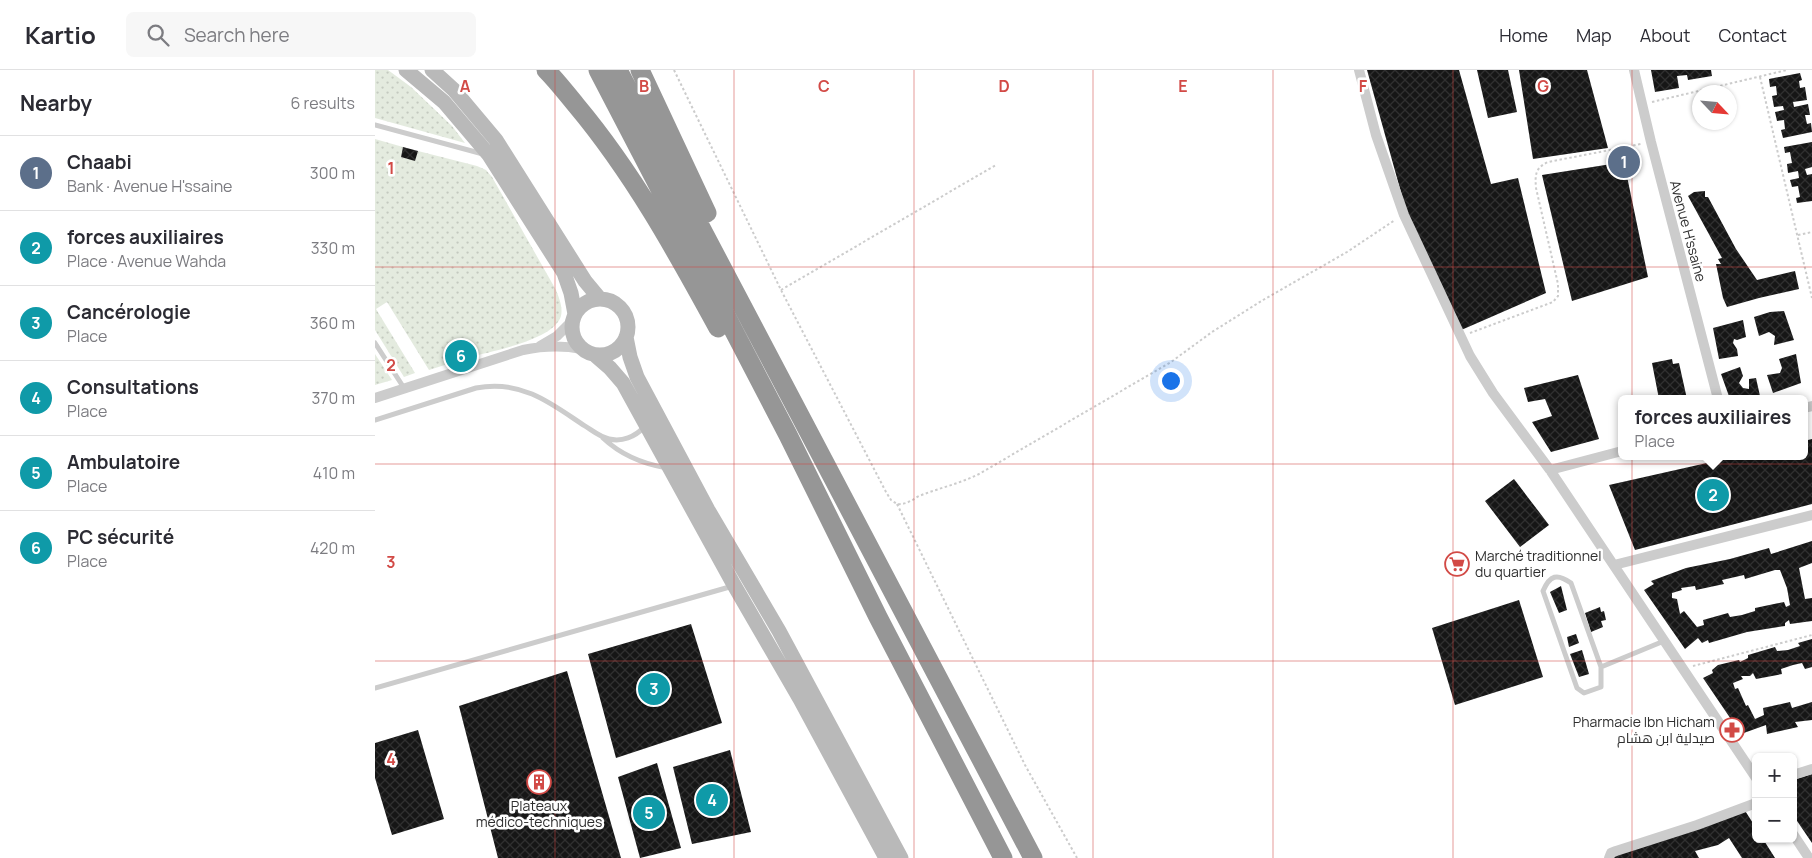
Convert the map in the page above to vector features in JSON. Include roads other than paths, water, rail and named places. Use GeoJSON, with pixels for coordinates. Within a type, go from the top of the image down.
{"type":"FeatureCollection","features":[{"type":"Feature","properties":{"kind":"highway"},"geometry":{"type":"LineString","coordinates":[[546,70],[598,131],[636,185],[669,240],[791,466],[856,594],[878,617]]}},
{"type":"Feature","properties":{"kind":"highway"},"geometry":{"type":"LineString","coordinates":[[598,70],[788,435],[878,617],[1003,858]]}},
{"type":"Feature","properties":{"kind":"highway"},"geometry":{"type":"LineString","coordinates":[[617,70],[1033,858]]}},
{"type":"Feature","properties":{"kind":"highway"},"geometry":{"type":"LineString","coordinates":[[639,70],[724,249],[752,325]]}},
{"type":"Feature","properties":{"kind":"street"},"geometry":{"type":"LineString","coordinates":[[406,70],[444,102],[489,155],[563,273],[571,293],[573,336],[589,352],[610,368],[623,383],[734,585],[801,700],[886,858]]}},
{"type":"Feature","properties":{"kind":"street"},"geometry":{"type":"LineString","coordinates":[[432,70],[454,90],[496,140],[585,281],[600,299]]}},
{"type":"Feature","properties":{"kind":"street"},"geometry":{"type":"LineString","coordinates":[[1359,70],[1376,135],[1404,215],[1460,336],[1493,392],[1550,470],[1752,772]]}},
{"type":"Feature","properties":{"kind":"street","name":"Avenue H'ssaine"},"geometry":{"type":"LineString","coordinates":[[1634,70],[1717,395]]}},
{"type":"Feature","properties":{"kind":"street"},"geometry":{"type":"LineString","coordinates":[[375,398],[508,354],[537,347],[548,342],[573,318],[585,303],[600,299],[607,300],[620,308],[627,321],[626,337],[630,357],[639,381],[708,510],[783,639],[901,858]]}},
{"type":"Feature","properties":{"kind":"street"},"geometry":{"type":"LineString","coordinates":[[537,347],[560,346],[589,352],[611,353],[622,344],[626,337]]}},
{"type":"Feature","properties":{"kind":"street"},"geometry":{"type":"LineString","coordinates":[[1550,470],[1618,452]]}},
{"type":"Feature","properties":{"kind":"street"},"geometry":{"type":"LineString","coordinates":[[1614,565],[1812,515]]}},
{"type":"Feature","properties":{"kind":"street"},"geometry":{"type":"LineString","coordinates":[[1797,774],[1812,769]]}},
{"type":"Feature","properties":{"kind":"street"},"geometry":{"type":"LineString","coordinates":[[1609,858],[1611,853],[1616,851],[1697,825],[1752,804]]}},
{"type":"Feature","properties":{"kind":"street"},"geometry":{"type":"LineString","coordinates":[[1797,840],[1809,858]]}},
{"type":"Feature","properties":{"kind":"lane"},"geometry":{"type":"LineString","coordinates":[[375,125],[489,155]]}},
{"type":"Feature","properties":{"kind":"lane"},"geometry":{"type":"LineString","coordinates":[[375,343],[405,388]]}},
{"type":"Feature","properties":{"kind":"lane"},"geometry":{"type":"LineString","coordinates":[[375,420],[476,388],[492,385],[512,387],[534,394],[599,435],[625,454],[655,466],[671,469]]}},
{"type":"Feature","properties":{"kind":"lane"},"geometry":{"type":"LineString","coordinates":[[599,435],[611,440],[625,439],[637,434],[646,424]]}},
{"type":"Feature","properties":{"kind":"lane"},"geometry":{"type":"LineString","coordinates":[[1556,576],[1571,583],[1601,667],[1601,687],[1584,693],[1577,688],[1543,591],[1550,579],[1556,576]]}},
{"type":"Feature","properties":{"kind":"lane"},"geometry":{"type":"LineString","coordinates":[[375,688],[734,585]]}},
{"type":"Feature","properties":{"kind":"lane"},"geometry":{"type":"LineString","coordinates":[[1601,667],[1665,641]]}},
{"type":"Feature","properties":{"kind":"place","name":"Chaabi"},"geometry":{"type":"Point","coordinates":[1624,162]}},
{"type":"Feature","properties":{"kind":"place","name":"PC sécurité"},"geometry":{"type":"Point","coordinates":[461,356]}},
{"type":"Feature","properties":{"kind":"place","name":"forces auxiliaires"},"geometry":{"type":"Point","coordinates":[1713,495]}},
{"type":"Feature","properties":{"kind":"place","name":"Marché traditionnel du quartier"},"geometry":{"type":"Point","coordinates":[1457,564]}},
{"type":"Feature","properties":{"kind":"place","name":"Cancérologie"},"geometry":{"type":"Point","coordinates":[654,689]}},
{"type":"Feature","properties":{"kind":"place","name":"Pharmacie Ibn Hicham صيدلية ابن هشام"},"geometry":{"type":"Point","coordinates":[1732,730]}},
{"type":"Feature","properties":{"kind":"place","name":"Plateaux médico-techniques"},"geometry":{"type":"Point","coordinates":[539,782]}},
{"type":"Feature","properties":{"kind":"place","name":"Consultations"},"geometry":{"type":"Point","coordinates":[712,800]}},
{"type":"Feature","properties":{"kind":"place","name":"Ambulatoire"},"geometry":{"type":"Point","coordinates":[649,813]}}]}
